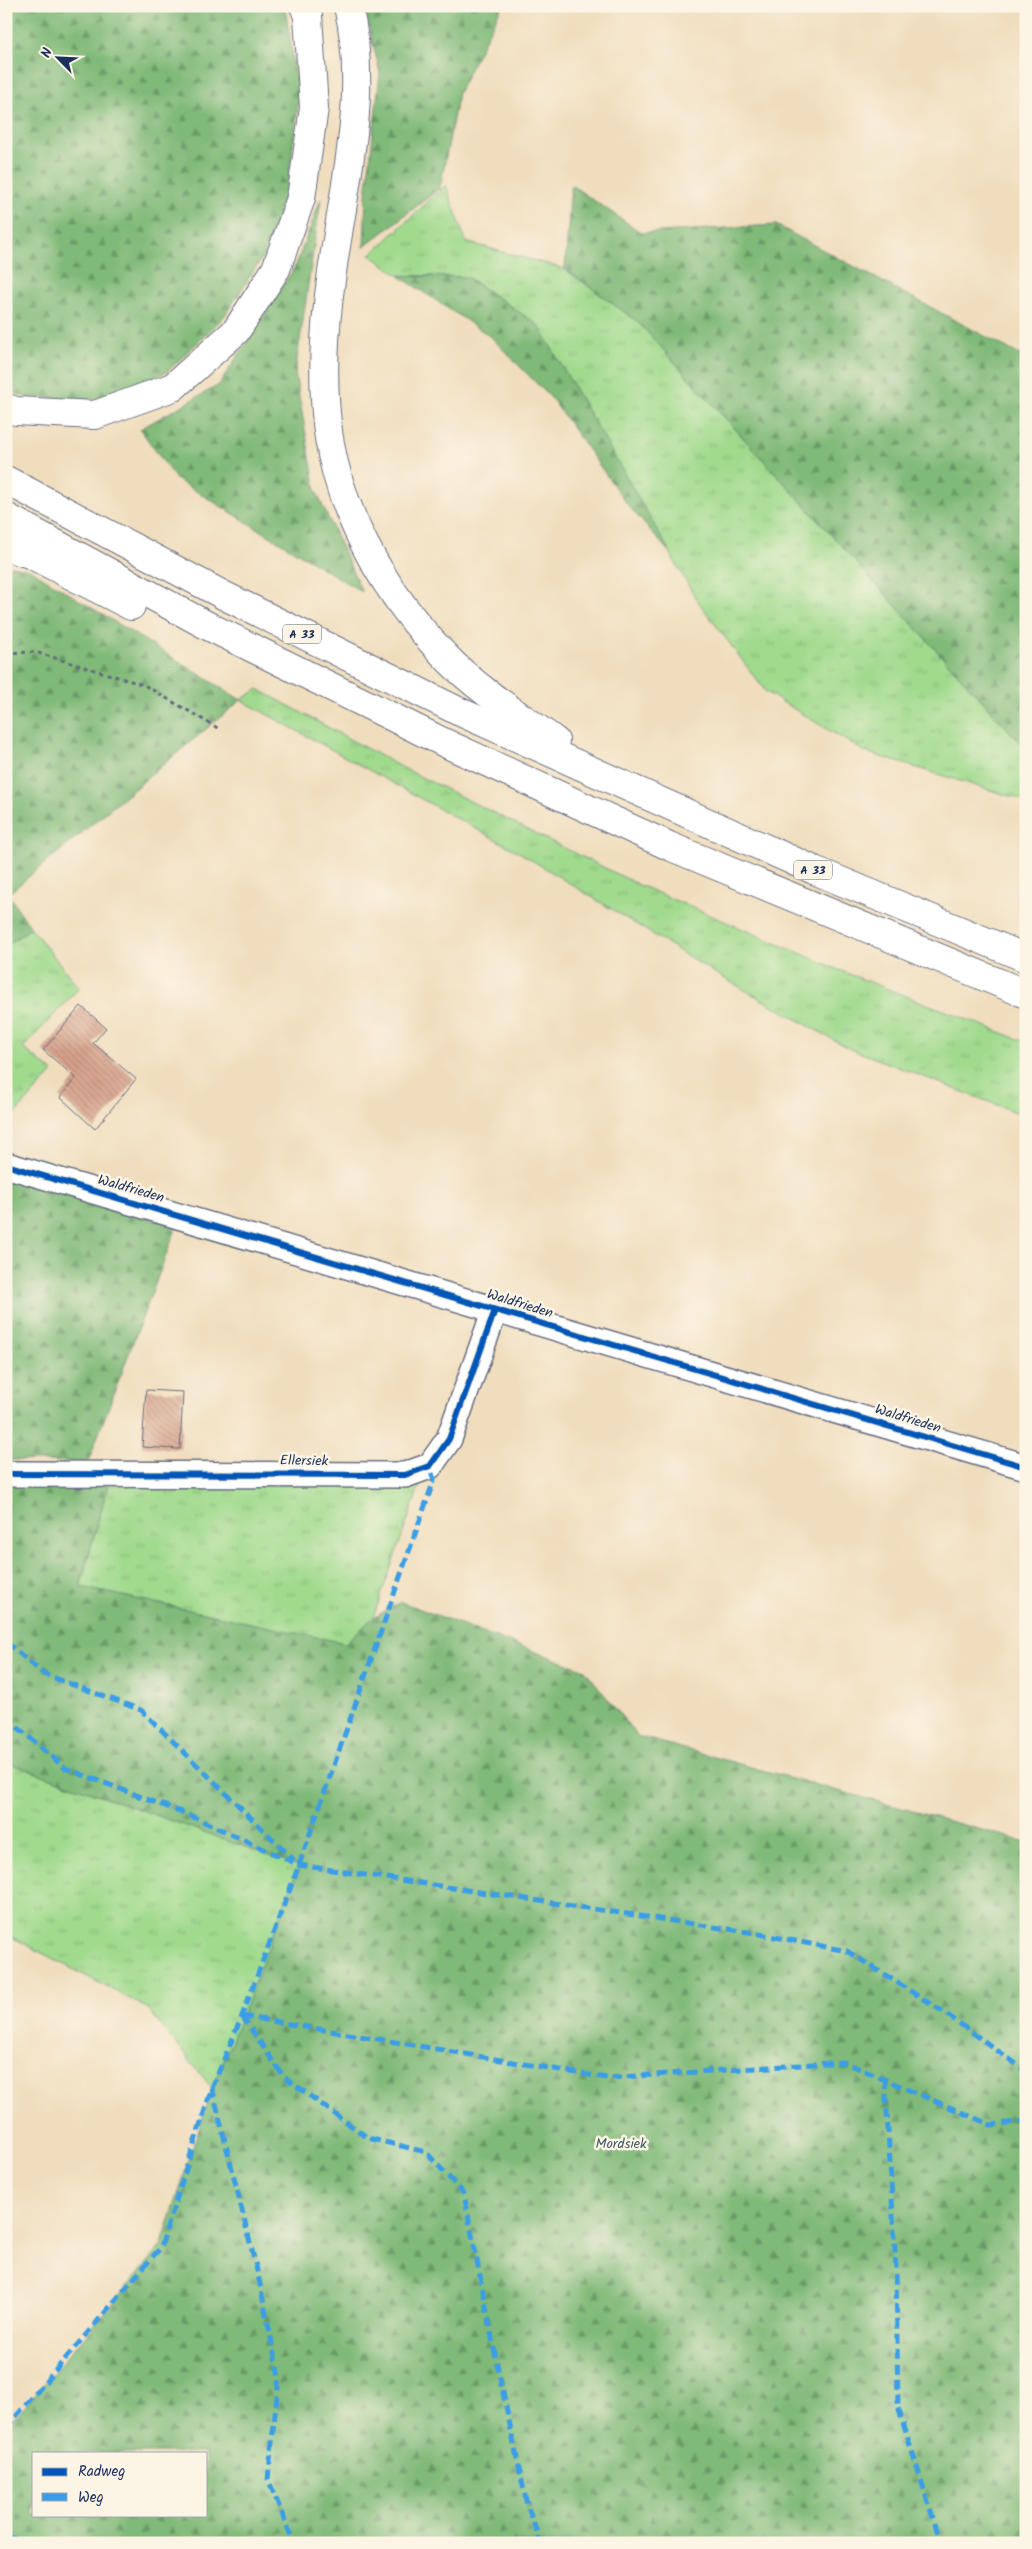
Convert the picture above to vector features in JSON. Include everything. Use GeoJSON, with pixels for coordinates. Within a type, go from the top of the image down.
{"type":"FeatureCollection","features":[{"type":"Feature","properties":{"kind":"highway"},"geometry":{"type":"LineString","coordinates":[[6,408],[16,411],[95,415],[173,387],[236,331],[276,269],[301,198],[314,108],[308,16],[304,6]]}},
{"type":"Feature","properties":{"kind":"highway"},"geometry":{"type":"LineString","coordinates":[[348,6],[352,23],[356,61],[357,113],[326,320],[325,377],[329,438],[343,491],[360,534],[382,576],[412,618],[448,659],[514,712],[603,776]]}},
{"type":"Feature","properties":{"kind":"highway","name":"A 33"},"geometry":{"type":"LineString","coordinates":[[6,480],[252,610],[458,710],[814,870],[1026,958]]}},
{"type":"Feature","properties":{"kind":"highway","name":"A 33"},"geometry":{"type":"LineString","coordinates":[[6,517],[210,627],[445,743],[660,842],[800,902],[1026,994]]}},
{"type":"Feature","properties":{"kind":"highway"},"geometry":{"type":"LineString","coordinates":[[6,547],[30,554],[164,622],[210,627]]}},
{"type":"Feature","properties":{"kind":"street","name":"Waldfrieden"},"geometry":{"type":"LineString","coordinates":[[6,1165],[1026,1467]]}},
{"type":"Feature","properties":{"kind":"street","name":"Ellersiek"},"geometry":{"type":"LineString","coordinates":[[6,1474],[405,1475],[430,1466],[449,1438],[495,1310]]}},
{"type":"Feature","properties":{"kind":"path"},"geometry":{"type":"LineString","coordinates":[[6,653],[35,652],[144,685],[221,730]]}},
{"type":"Feature","properties":{"kind":"green space"},"geometry":{"type":"Polygon","coordinates":[[[6,6],[284,6],[286,14],[299,96],[288,187],[264,255],[223,318],[167,372],[97,399],[27,397],[6,391],[6,6]]]}},
{"type":"Feature","properties":{"kind":"green space"},"geometry":{"type":"Polygon","coordinates":[[[364,6],[502,6],[458,93],[440,188],[364,247],[366,196],[380,73],[364,6]]]}},
{"type":"Feature","properties":{"kind":"green space"},"geometry":{"type":"Polygon","coordinates":[[[446,185],[466,242],[565,269],[638,322],[1026,749],[1026,801],[865,752],[766,692],[697,600],[538,325],[467,277],[399,275],[370,255],[446,185]]]}},
{"type":"Feature","properties":{"kind":"green space"},"geometry":{"type":"Polygon","coordinates":[[[571,185],[642,233],[776,225],[1026,358],[1026,749],[638,322],[565,269],[571,185]]]}},
{"type":"Feature","properties":{"kind":"green space"},"geometry":{"type":"Polygon","coordinates":[[[321,199],[295,373],[316,491],[362,592],[176,479],[140,429],[219,385],[296,265],[321,199]]]}},
{"type":"Feature","properties":{"kind":"green space"},"geometry":{"type":"Polygon","coordinates":[[[399,276],[467,277],[538,325],[671,554],[627,504],[552,399],[490,336],[399,276]]]}},
{"type":"Feature","properties":{"kind":"green space"},"geometry":{"type":"Polygon","coordinates":[[[6,565],[29,569],[241,700],[8,894],[31,928],[6,946],[6,565]]]}},
{"type":"Feature","properties":{"kind":"green space"},"geometry":{"type":"Polygon","coordinates":[[[258,689],[395,764],[639,885],[849,974],[1026,1042],[1026,1116],[848,1048],[720,976],[522,854],[241,700],[258,689]]]}},
{"type":"Feature","properties":{"kind":"green space"},"geometry":{"type":"Polygon","coordinates":[[[31,928],[79,988],[23,1048],[53,1072],[6,1124],[6,946],[31,928]]]}},
{"type":"Feature","properties":{"kind":"green space"},"geometry":{"type":"Polygon","coordinates":[[[6,1177],[177,1226],[88,1462],[6,1460],[6,1177]]]}},
{"type":"Feature","properties":{"kind":"green space","name":"Mordsiek"},"geometry":{"type":"Polygon","coordinates":[[[6,1483],[108,1485],[80,1587],[345,1643],[373,1618],[401,1602],[585,1670],[637,1736],[1026,1842],[1026,2543],[6,2543],[6,2428],[161,2247],[212,2088],[242,2016],[299,1866],[6,1762],[6,1483]]]}},
{"type":"Feature","properties":{"kind":"green space"},"geometry":{"type":"Polygon","coordinates":[[[108,1485],[420,1485],[373,1618],[346,1644],[80,1587],[108,1485]]]}},
{"type":"Feature","properties":{"kind":"green space"},"geometry":{"type":"Polygon","coordinates":[[[6,1762],[299,1865],[242,2016],[212,2088],[147,2008],[6,1934],[6,1762]]]}},
{"type":"Feature","properties":{"kind":"building"},"geometry":{"type":"Polygon","coordinates":[[[81,1006],[106,1028],[93,1043],[136,1079],[95,1129],[60,1097],[76,1078],[43,1050],[81,1006]]]}},
{"type":"Feature","properties":{"kind":"building"},"geometry":{"type":"Polygon","coordinates":[[[146,1390],[183,1392],[180,1449],[142,1447],[146,1390]]]}},
{"type":"Feature","properties":{"kind":"marked path"},"geometry":{"type":"LineString","coordinates":[[6,2428],[161,2247],[212,2088],[242,2016],[299,1865],[434,1480],[430,1466]]}},
{"type":"Feature","properties":{"kind":"marked path"},"geometry":{"type":"LineString","coordinates":[[6,1642],[44,1674],[141,1710],[294,1860]]}},
{"type":"Feature","properties":{"kind":"marked path"},"geometry":{"type":"LineString","coordinates":[[6,1717],[65,1768],[189,1815],[299,1865],[754,1933],[847,1951],[942,2011],[1026,2071]]}},
{"type":"Feature","properties":{"kind":"marked path"},"geometry":{"type":"LineString","coordinates":[[242,2016],[607,2078],[844,2062],[991,2125],[1026,2121]]}},
{"type":"Feature","properties":{"kind":"marked path"},"geometry":{"type":"LineString","coordinates":[[242,2016],[284,2077],[368,2138],[426,2152],[464,2194],[527,2505],[541,2543]]}},
{"type":"Feature","properties":{"kind":"marked path"},"geometry":{"type":"LineString","coordinates":[[885,2079],[896,2268],[898,2407],[941,2543]]}},
{"type":"Feature","properties":{"kind":"marked path"},"geometry":{"type":"LineString","coordinates":[[212,2088],[258,2275],[279,2377],[268,2479],[294,2543]]}},
{"type":"Feature","properties":{"kind":"marked path"},"geometry":{"type":"LineString","coordinates":[[6,2536],[28,2543]]}},
{"type":"Feature","properties":{"kind":"cycle path"},"geometry":{"type":"LineString","coordinates":[[6,1165],[1026,1467]]}},
{"type":"Feature","properties":{"kind":"cycle path"},"geometry":{"type":"LineString","coordinates":[[6,1474],[405,1475],[430,1466],[449,1439],[495,1310]]}}]}
